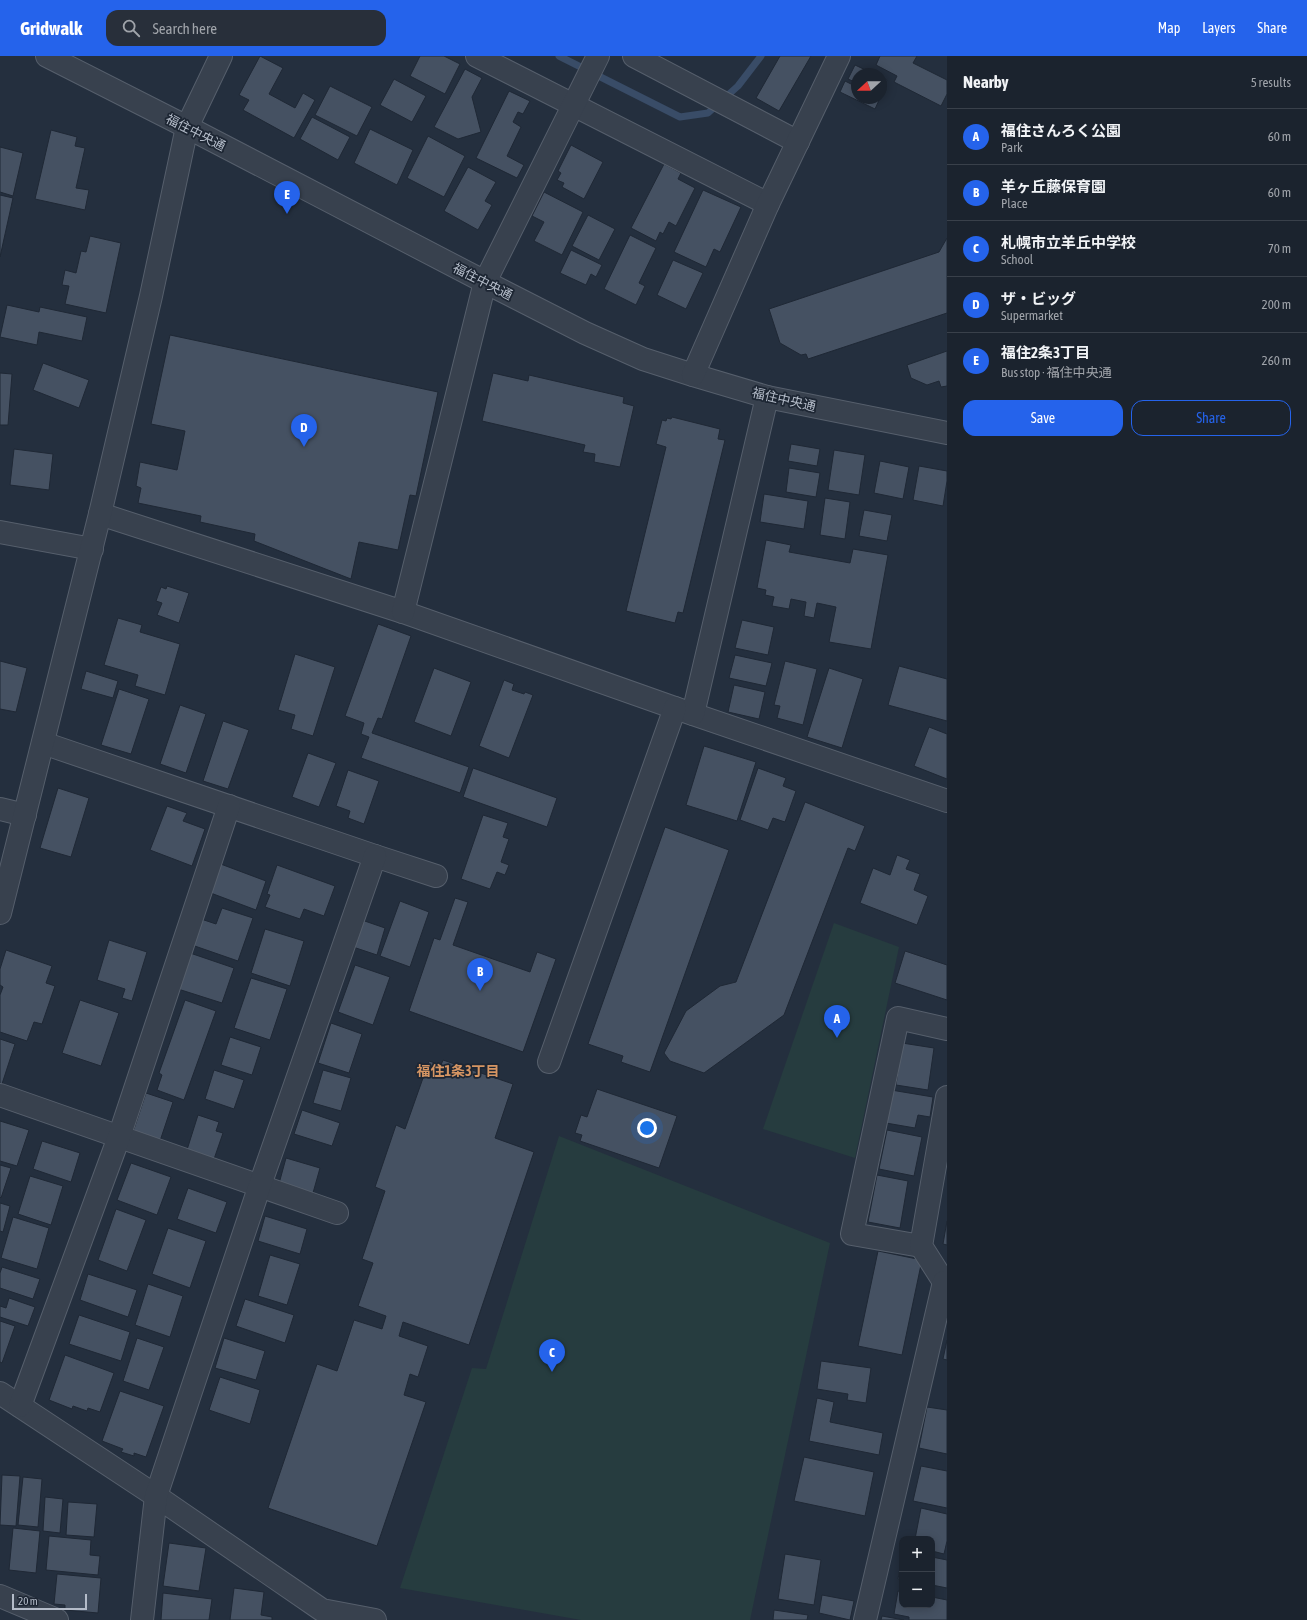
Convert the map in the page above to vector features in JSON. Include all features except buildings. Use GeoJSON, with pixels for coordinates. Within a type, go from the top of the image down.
{"type":"FeatureCollection","features":[{"type":"Feature","properties":{"kind":"street","name":"福住中央通"},"geometry":{"type":"LineString","coordinates":[[47,56],[485,282],[585,333],[635,356],[693,376],[767,397],[947,433]]}},
{"type":"Feature","properties":{"kind":"street"},"geometry":{"type":"LineString","coordinates":[[0,913],[92,549],[151,296],[187,127],[221,56]]}},
{"type":"Feature","properties":{"kind":"street"},"geometry":{"type":"LineString","coordinates":[[477,56],[577,98],[768,204]]}},
{"type":"Feature","properties":{"kind":"street"},"geometry":{"type":"LineString","coordinates":[[634,56],[798,142]]}},
{"type":"Feature","properties":{"kind":"street"},"geometry":{"type":"LineString","coordinates":[[693,376],[768,204],[839,56]]}},
{"type":"Feature","properties":{"kind":"street"},"geometry":{"type":"LineString","coordinates":[[403,612],[485,282],[597,57]]}},
{"type":"Feature","properties":{"kind":"street"},"geometry":{"type":"LineString","coordinates":[[549,1062],[684,711],[767,397]]}},
{"type":"Feature","properties":{"kind":"street"},"geometry":{"type":"LineString","coordinates":[[100,514],[403,612],[684,711],[947,801]]}},
{"type":"Feature","properties":{"kind":"street"},"geometry":{"type":"LineString","coordinates":[[0,532],[92,549]]}},
{"type":"Feature","properties":{"kind":"street"},"geometry":{"type":"LineString","coordinates":[[43,743],[436,876]]}},
{"type":"Feature","properties":{"kind":"street"},"geometry":{"type":"LineString","coordinates":[[20,1406],[119,1137],[230,806]]}},
{"type":"Feature","properties":{"kind":"street"},"geometry":{"type":"LineString","coordinates":[[0,809],[25,815]]}},
{"type":"Feature","properties":{"kind":"street"},"geometry":{"type":"LineString","coordinates":[[142,1620],[156,1496],[260,1185],[374,856]]}},
{"type":"Feature","properties":{"kind":"street"},"geometry":{"type":"LineString","coordinates":[[922,1246],[852,1234],[898,1018],[947,1029]]}},
{"type":"Feature","properties":{"kind":"street"},"geometry":{"type":"LineString","coordinates":[[0,1095],[337,1213]]}},
{"type":"Feature","properties":{"kind":"street"},"geometry":{"type":"LineString","coordinates":[[865,1620],[946,1282],[922,1246],[947,1097]]}},
{"type":"Feature","properties":{"kind":"street"},"geometry":{"type":"LineString","coordinates":[[0,1393],[156,1496],[321,1615],[375,1620]]}},
{"type":"Feature","properties":{"kind":"street"},"geometry":{"type":"LineString","coordinates":[[0,1596],[57,1620]]}},
{"type":"Feature","properties":{"kind":"green space"},"geometry":{"type":"Polygon","coordinates":[[[834,923],[899,947],[855,1158],[763,1129],[834,923]]]}},
{"type":"Feature","properties":{"kind":"green space"},"geometry":{"type":"Polygon","coordinates":[[[559,1136],[830,1243],[750,1620],[581,1620],[400,1588],[472,1368],[486,1369],[559,1136]]]}},
{"type":"Feature","properties":{"kind":"waterway"},"geometry":{"type":"LineString","coordinates":[[559,56],[680,117],[708,113],[738,86],[761,56]]}},
{"type":"Feature","properties":{"kind":"place","name":"福住2条3丁目"},"geometry":{"type":"Point","coordinates":[287,214]}},
{"type":"Feature","properties":{"kind":"place","name":"ザ・ビッグ"},"geometry":{"type":"Point","coordinates":[304,447]}},
{"type":"Feature","properties":{"kind":"place","name":"羊ヶ丘藤保育園"},"geometry":{"type":"Point","coordinates":[480,991]}},
{"type":"Feature","properties":{"kind":"place","name":"福住さんろく公園"},"geometry":{"type":"Point","coordinates":[837,1038]}},
{"type":"Feature","properties":{"kind":"place","name":"札幌市立羊丘中学校"},"geometry":{"type":"Point","coordinates":[552,1372]}},
{"type":"Feature","properties":{"kind":"district","name":"福住1条3丁目"},"geometry":{"type":"Point","coordinates":[458,1071]}}]}
